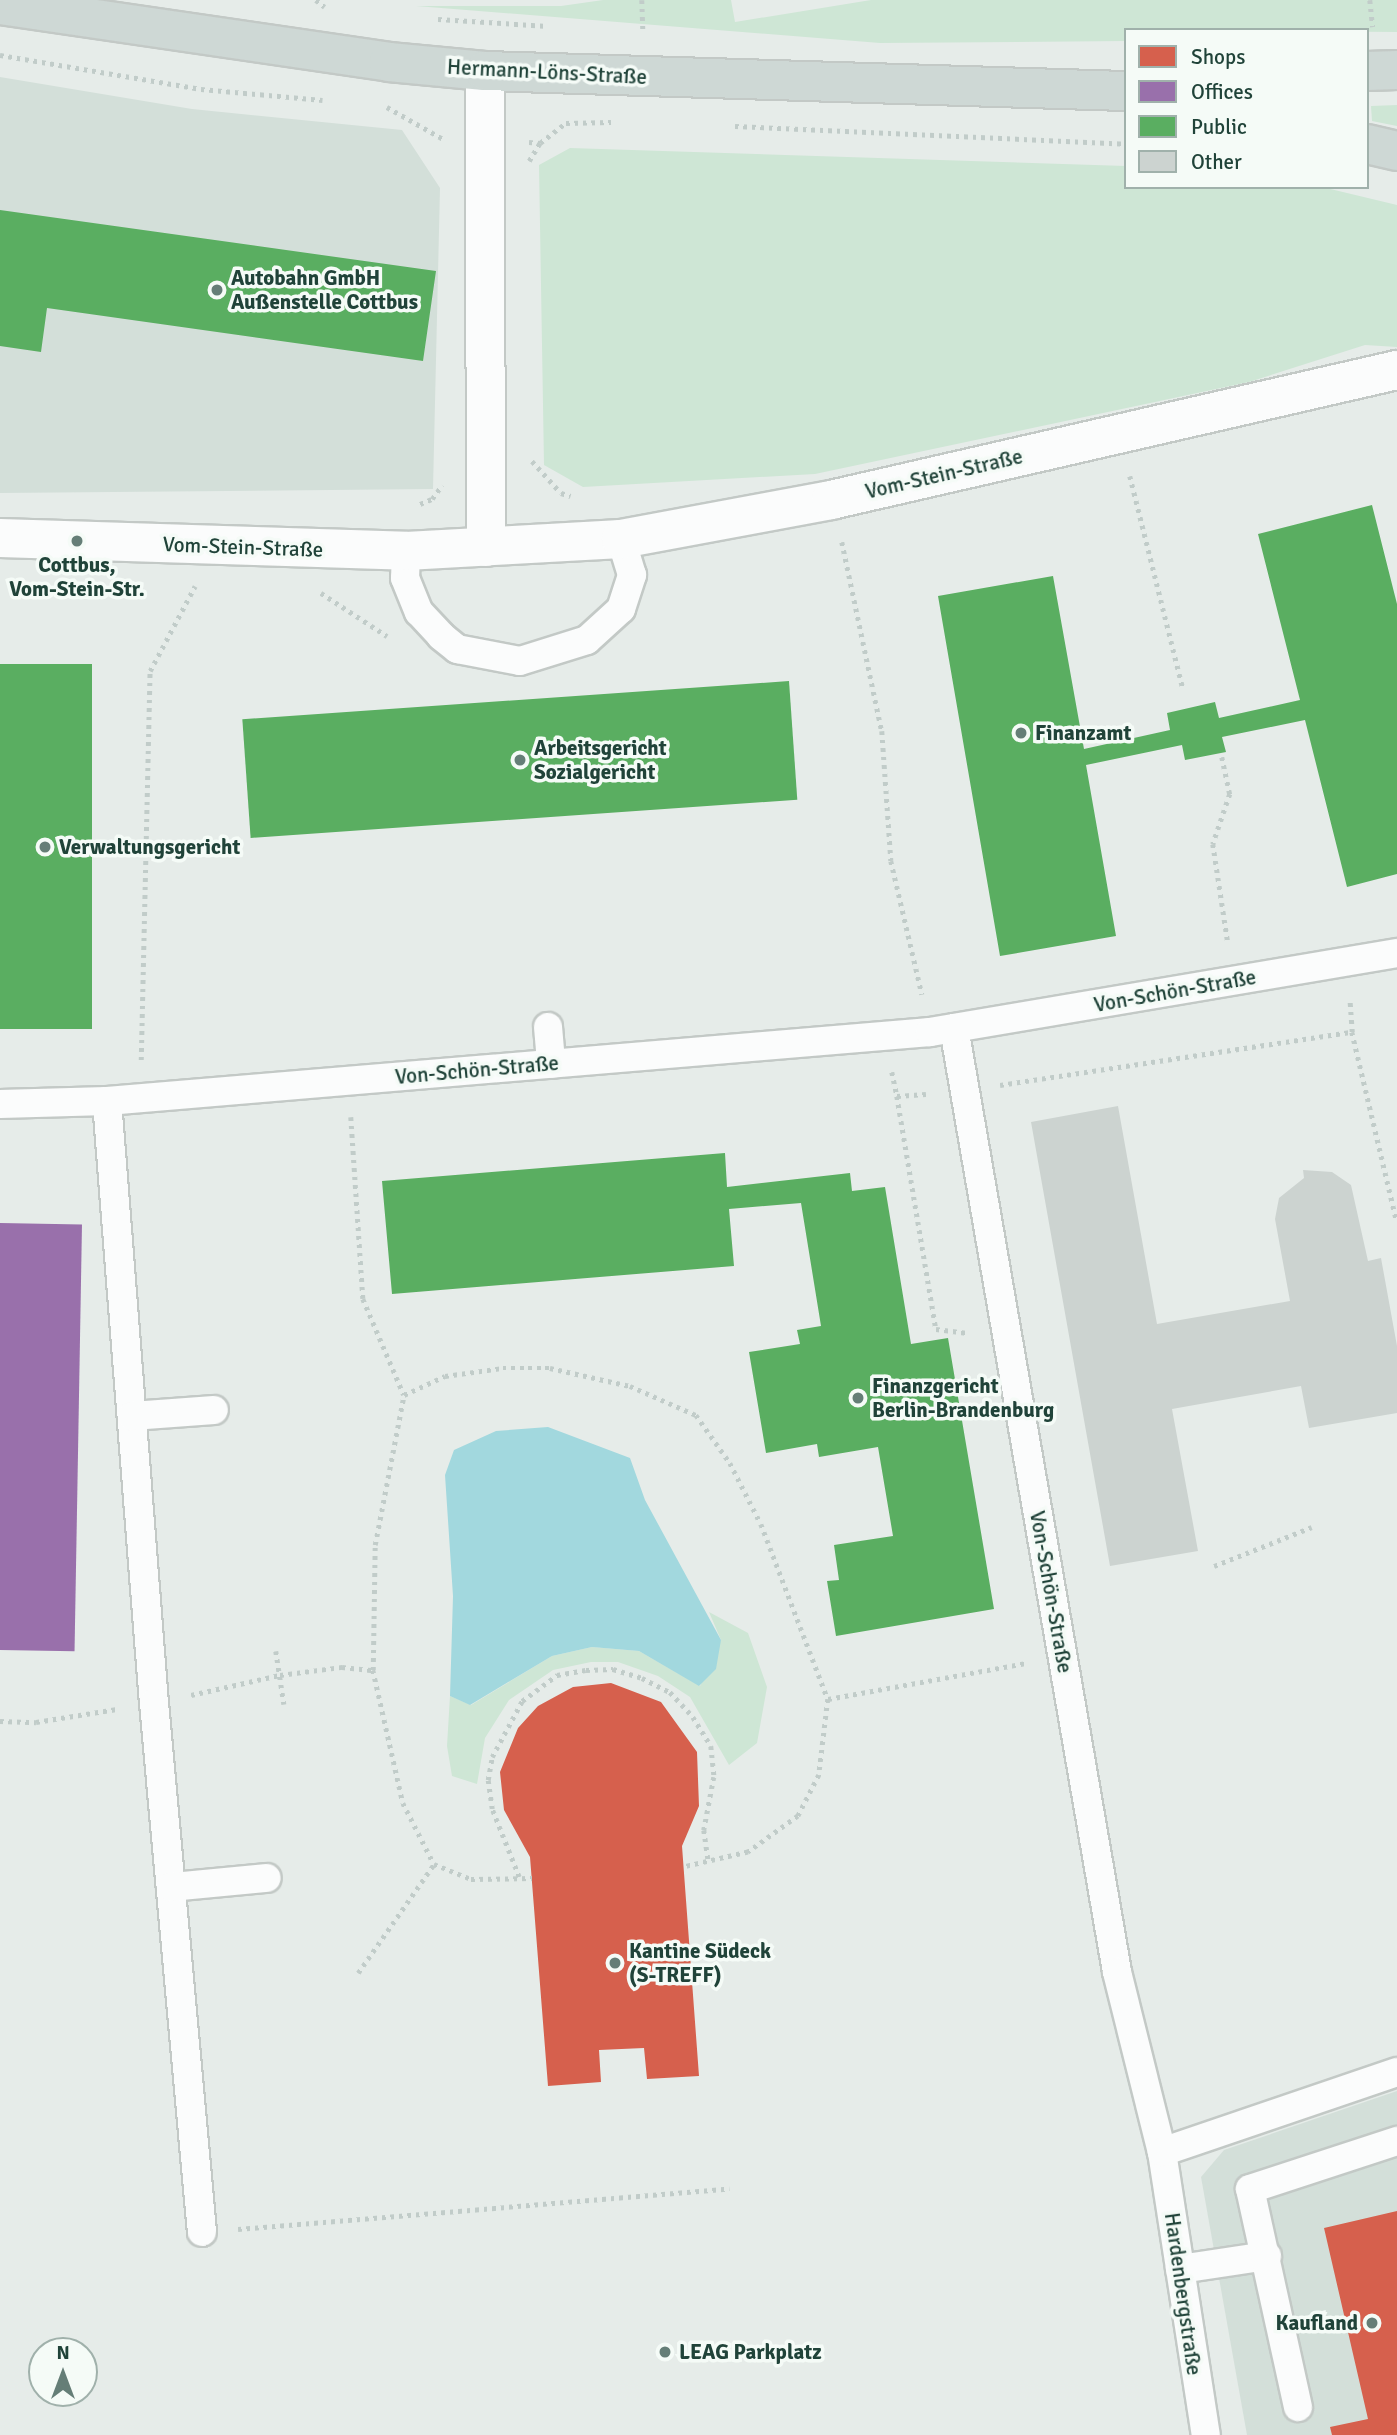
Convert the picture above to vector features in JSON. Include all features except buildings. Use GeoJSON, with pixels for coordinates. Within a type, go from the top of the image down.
{"type":"FeatureCollection","features":[{"type":"Feature","properties":{"kind":"main road","name":"Hermann-Löns-Straße"},"geometry":{"type":"LineString","coordinates":[[0,5],[389,62],[485,71],[1116,94]]}},
{"type":"Feature","properties":{"kind":"main road"},"geometry":{"type":"LineString","coordinates":[[1369,71],[1397,70]]}},
{"type":"Feature","properties":{"kind":"main road"},"geometry":{"type":"LineString","coordinates":[[1369,144],[1397,151]]}},
{"type":"Feature","properties":{"kind":"street"},"geometry":{"type":"LineString","coordinates":[[485,71],[486,547]]}},
{"type":"Feature","properties":{"kind":"street","name":"Vom-Stein-Straße"},"geometry":{"type":"LineString","coordinates":[[0,538],[406,551],[621,539],[831,500],[1397,370]]}},
{"type":"Feature","properties":{"kind":"lane"},"geometry":{"type":"LineString","coordinates":[[406,551],[405,578],[419,612],[441,636],[457,649],[520,661],[587,640],[621,609],[632,575],[621,539]]}},
{"type":"Feature","properties":{"kind":"lane","name":"Von-Schön-Straße"},"geometry":{"type":"LineString","coordinates":[[0,1104],[107,1101],[942,1030],[1397,953]]}},
{"type":"Feature","properties":{"kind":"lane"},"geometry":{"type":"LineString","coordinates":[[548,1027],[551,1064]]}},
{"type":"Feature","properties":{"kind":"lane","name":"Von-Schön-Straße"},"geometry":{"type":"LineString","coordinates":[[942,1030],[1007,1337],[1117,1972],[1162,2152]]}},
{"type":"Feature","properties":{"kind":"lane"},"geometry":{"type":"LineString","coordinates":[[107,1101],[154,1703],[202,2232]]}},
{"type":"Feature","properties":{"kind":"lane"},"geometry":{"type":"LineString","coordinates":[[132,1416],[214,1410]]}},
{"type":"Feature","properties":{"kind":"lane"},"geometry":{"type":"LineString","coordinates":[[171,1887],[267,1878]]}},
{"type":"Feature","properties":{"kind":"lane"},"geometry":{"type":"LineString","coordinates":[[1162,2152],[1397,2072]]}},
{"type":"Feature","properties":{"kind":"lane"},"geometry":{"type":"LineString","coordinates":[[1298,2407],[1267,2256],[1250,2189],[1397,2141]]}},
{"type":"Feature","properties":{"kind":"lane","name":"Hardenbergstraße"},"geometry":{"type":"LineString","coordinates":[[1162,2152],[1206,2435]]}},
{"type":"Feature","properties":{"kind":"lane"},"geometry":{"type":"LineString","coordinates":[[1180,2269],[1267,2256]]}},
{"type":"Feature","properties":{"kind":"path"},"geometry":{"type":"LineString","coordinates":[[642,0],[643,31]]}},
{"type":"Feature","properties":{"kind":"path"},"geometry":{"type":"LineString","coordinates":[[444,140],[446,151]]}},
{"type":"Feature","properties":{"kind":"path"},"geometry":{"type":"LineString","coordinates":[[528,164],[540,143]]}},
{"type":"Feature","properties":{"kind":"path"},"geometry":{"type":"LineString","coordinates":[[1120,434],[1182,689]]}},
{"type":"Feature","properties":{"kind":"path"},"geometry":{"type":"LineString","coordinates":[[532,453],[532,466],[561,493],[574,497]]}},
{"type":"Feature","properties":{"kind":"path"},"geometry":{"type":"LineString","coordinates":[[414,507],[432,499],[448,477]]}},
{"type":"Feature","properties":{"kind":"path"},"geometry":{"type":"LineString","coordinates":[[831,500],[873,675],[882,731],[891,861],[942,1030]]}},
{"type":"Feature","properties":{"kind":"path"},"geometry":{"type":"LineString","coordinates":[[141,1068],[150,671],[201,576]]}},
{"type":"Feature","properties":{"kind":"path"},"geometry":{"type":"LineString","coordinates":[[1222,757],[1230,794],[1213,844],[1228,948]]}},
{"type":"Feature","properties":{"kind":"path"},"geometry":{"type":"LineString","coordinates":[[1352,1032],[1397,1222]]}},
{"type":"Feature","properties":{"kind":"path"},"geometry":{"type":"LineString","coordinates":[[897,1096],[936,1329],[1007,1337]]}},
{"type":"Feature","properties":{"kind":"path"},"geometry":{"type":"LineString","coordinates":[[350,1102],[363,1299],[404,1395],[375,1545],[373,1670],[403,1804],[434,1864],[471,1879],[532,1878]]}},
{"type":"Feature","properties":{"kind":"path"},"geometry":{"type":"LineString","coordinates":[[404,1395],[445,1376],[503,1368],[550,1368],[630,1386],[696,1415],[730,1463],[761,1524],[828,1699],[820,1775],[798,1816],[748,1852],[683,1867]]}},
{"type":"Feature","properties":{"kind":"path"},"geometry":{"type":"LineString","coordinates":[[1213,1566],[1312,1527]]}},
{"type":"Feature","properties":{"kind":"path"},"geometry":{"type":"LineString","coordinates":[[276,1651],[284,1704]]}},
{"type":"Feature","properties":{"kind":"path"},"geometry":{"type":"LineString","coordinates":[[828,1699],[1062,1657]]}},
{"type":"Feature","properties":{"kind":"path"},"geometry":{"type":"LineString","coordinates":[[0,1721],[36,1722],[154,1703],[280,1675],[342,1667],[373,1670]]}},
{"type":"Feature","properties":{"kind":"path"},"geometry":{"type":"LineString","coordinates":[[519,1877],[492,1809],[488,1780],[492,1758],[522,1701],[557,1675],[586,1670],[613,1669],[642,1678],[670,1692],[693,1717],[710,1746],[714,1777],[704,1830],[708,1860]]}},
{"type":"Feature","properties":{"kind":"path"},"geometry":{"type":"LineString","coordinates":[[358,1973],[434,1864]]}},
{"type":"Feature","properties":{"kind":"path"},"geometry":{"type":"LineString","coordinates":[[202,2232],[729,2189]]}},
{"type":"Feature","properties":{"kind":"shaded area"},"geometry":{"type":"Polygon","coordinates":[[[0,77],[192,109],[402,130],[440,188],[433,489],[0,493],[0,77]]]}},
{"type":"Feature","properties":{"kind":"shaded area"},"geometry":{"type":"Polygon","coordinates":[[[1397,2091],[1397,2435],[1247,2435],[1201,2177],[1224,2150],[1397,2091]]]}},
{"type":"Feature","properties":{"kind":"green space"},"geometry":{"type":"Polygon","coordinates":[[[603,0],[731,0],[735,22],[871,0],[1397,0],[1397,32],[1369,32],[1369,28],[1124,28],[1124,41],[880,43],[416,6],[561,6],[603,0]]]}},
{"type":"Feature","properties":{"kind":"green space"},"geometry":{"type":"Polygon","coordinates":[[[1397,105],[1397,126],[1372,121],[1371,106],[1397,105]]]}},
{"type":"Feature","properties":{"kind":"green space"},"geometry":{"type":"Polygon","coordinates":[[[570,148],[1124,166],[1124,189],[1330,189],[1397,205],[1397,347],[1365,345],[1249,382],[815,474],[583,487],[544,465],[539,165],[570,148]]]}},
{"type":"Feature","properties":{"kind":"green space"},"geometry":{"type":"Polygon","coordinates":[[[709,1612],[748,1633],[767,1687],[757,1743],[729,1765],[690,1697],[658,1676],[618,1662],[591,1662],[553,1670],[509,1700],[485,1738],[477,1784],[452,1776],[447,1746],[450,1696],[471,1705],[552,1656],[592,1647],[639,1651],[700,1686],[721,1640],[709,1612]]]}},
{"type":"Feature","properties":{"kind":"water"},"geometry":{"type":"Polygon","coordinates":[[[548,1427],[630,1458],[645,1500],[721,1640],[716,1669],[699,1686],[639,1651],[592,1647],[552,1656],[470,1705],[450,1696],[453,1596],[445,1475],[454,1450],[496,1431],[548,1427]]]}},
{"type":"Feature","properties":{"kind":"place","name":"Autobahn GmbH Außenstelle Cottbus"},"geometry":{"type":"Point","coordinates":[217,290]}},
{"type":"Feature","properties":{"kind":"place","name":"Cottbus, Vom-Stein-Str."},"geometry":{"type":"Point","coordinates":[77,541]}},
{"type":"Feature","properties":{"kind":"place","name":"Finanzamt"},"geometry":{"type":"Point","coordinates":[1021,733]}},
{"type":"Feature","properties":{"kind":"place","name":"Arbeitsgericht Sozialgericht"},"geometry":{"type":"Point","coordinates":[520,760]}},
{"type":"Feature","properties":{"kind":"place","name":"Verwaltungsgericht"},"geometry":{"type":"Point","coordinates":[45,847]}},
{"type":"Feature","properties":{"kind":"place","name":"Finanzgericht Berlin-Brandenburg"},"geometry":{"type":"Point","coordinates":[858,1398]}},
{"type":"Feature","properties":{"kind":"place","name":"Kantine Südeck (S-TREFF)"},"geometry":{"type":"Point","coordinates":[615,1963]}},
{"type":"Feature","properties":{"kind":"place","name":"Kaufland"},"geometry":{"type":"Point","coordinates":[1372,2323]}},
{"type":"Feature","properties":{"kind":"place","name":"LEAG Parkplatz"},"geometry":{"type":"Point","coordinates":[665,2352]}}]}
